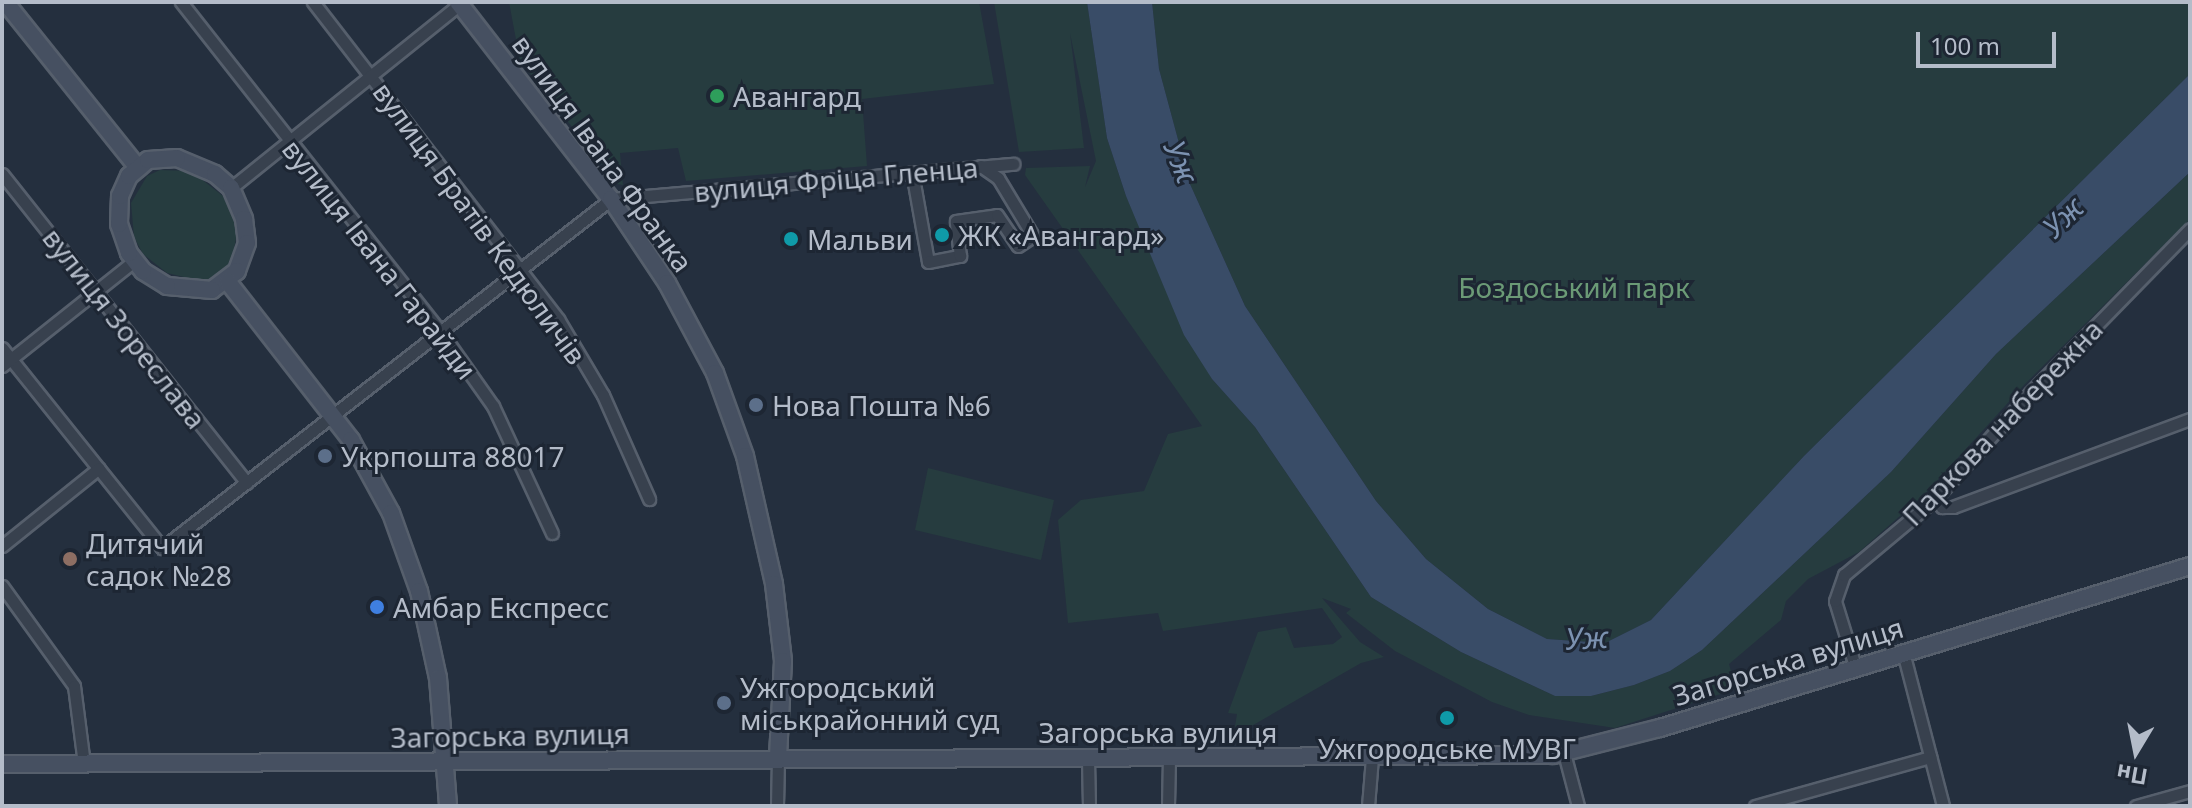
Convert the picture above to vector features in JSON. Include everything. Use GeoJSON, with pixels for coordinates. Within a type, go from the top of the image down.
{"type":"FeatureCollection","features":[{"type":"Feature","properties":{"kind":"street","name":"вулиця Івана Гарайди"},"geometry":{"type":"LineString","coordinates":[[181,2],[288,142],[440,331],[493,406],[552,533]]}},
{"type":"Feature","properties":{"kind":"street","name":"вулиця Братів Кедюличів"},"geometry":{"type":"LineString","coordinates":[[313,2],[519,266],[603,395],[649,499]]}},
{"type":"Feature","properties":{"kind":"street"},"geometry":{"type":"LineString","coordinates":[[231,188],[459,3]]}},
{"type":"Feature","properties":{"kind":"street","name":"вулиця Івана Франка"},"geometry":{"type":"LineString","coordinates":[[459,3],[611,199],[694,329],[745,456],[781,633],[777,806]]}},
{"type":"Feature","properties":{"kind":"street"},"geometry":{"type":"LineString","coordinates":[[9,7],[138,168]]}},
{"type":"Feature","properties":{"kind":"street"},"geometry":{"type":"LineString","coordinates":[[177,158],[197,162],[231,188],[244,219],[247,243],[228,282],[212,290],[186,291],[167,286],[134,261],[118,212],[124,185],[148,160],[177,158]]}},
{"type":"Feature","properties":{"kind":"street","name":"вулиця Фріца Гленца"},"geometry":{"type":"LineString","coordinates":[[611,199],[1013,164]]}},
{"type":"Feature","properties":{"kind":"street"},"geometry":{"type":"LineString","coordinates":[[912,172],[928,262],[960,256],[956,221],[997,215],[1018,246],[1033,236],[998,178],[981,166]]}},
{"type":"Feature","properties":{"kind":"street","name":"вулиця Зореслава"},"geometry":{"type":"LineString","coordinates":[[2,174],[247,483]]}},
{"type":"Feature","properties":{"kind":"street"},"geometry":{"type":"LineString","coordinates":[[2,348],[6,363],[99,468],[162,548],[333,417],[519,266],[611,199]]}},
{"type":"Feature","properties":{"kind":"street","name":"Паркова набережна"},"geometry":{"type":"LineString","coordinates":[[1855,666],[1835,601],[1838,583],[1858,561],[1935,499],[2030,393],[2190,229]]}},
{"type":"Feature","properties":{"kind":"street"},"geometry":{"type":"LineString","coordinates":[[6,363],[134,261]]}},
{"type":"Feature","properties":{"kind":"street"},"geometry":{"type":"LineString","coordinates":[[228,282],[333,417],[374,480],[412,567],[436,665],[448,762],[448,806]]}},
{"type":"Feature","properties":{"kind":"street"},"geometry":{"type":"LineString","coordinates":[[1935,499],[1942,507],[1953,507],[2190,419]]}},
{"type":"Feature","properties":{"kind":"street"},"geometry":{"type":"LineString","coordinates":[[2,546],[99,468]]}},
{"type":"Feature","properties":{"kind":"street","name":"Загорська вулиця"},"geometry":{"type":"LineString","coordinates":[[2,764],[1372,757],[1564,753],[2190,566]]}},
{"type":"Feature","properties":{"kind":"street"},"geometry":{"type":"LineString","coordinates":[[2,586],[74,686],[84,764]]}},
{"type":"Feature","properties":{"kind":"street"},"geometry":{"type":"LineString","coordinates":[[1903,652],[1943,806]]}},
{"type":"Feature","properties":{"kind":"street"},"geometry":{"type":"LineString","coordinates":[[1564,753],[1578,806]]}},
{"type":"Feature","properties":{"kind":"street"},"geometry":{"type":"LineString","coordinates":[[1368,806],[1372,757]]}},
{"type":"Feature","properties":{"kind":"street"},"geometry":{"type":"LineString","coordinates":[[1755,806],[1930,757]]}},
{"type":"Feature","properties":{"kind":"street"},"geometry":{"type":"LineString","coordinates":[[1168,806],[1169,758]]}},
{"type":"Feature","properties":{"kind":"street"},"geometry":{"type":"LineString","coordinates":[[1088,759],[1089,806]]}},
{"type":"Feature","properties":{"kind":"street"},"geometry":{"type":"LineString","coordinates":[[2136,806],[2176,800],[2190,791]]}},
{"type":"Feature","properties":{"kind":"green space","name":"Авангард"},"geometry":{"type":"Polygon","coordinates":[[[509,2],[979,2],[994,84],[862,99],[867,166],[686,181],[678,148],[620,153],[623,185],[617,184],[520,61],[509,2]]]}},
{"type":"Feature","properties":{"kind":"green space"},"geometry":{"type":"Polygon","coordinates":[[[994,2],[1087,2],[1107,138],[1126,196],[1212,379],[1255,427],[1371,597],[1461,652],[1555,696],[1591,696],[1634,685],[1670,671],[1702,650],[1891,472],[1996,354],[2190,172],[2190,219],[2025,384],[1926,493],[1859,552],[1808,579],[1786,601],[1781,620],[1729,664],[1736,689],[1615,728],[1529,715],[1492,702],[1395,651],[1346,613],[1351,609],[1322,598],[1360,642],[1384,657],[1361,663],[1241,732],[1235,726],[1237,714],[1228,713],[1258,632],[1286,627],[1294,648],[1333,644],[1342,637],[1322,608],[1163,631],[1158,613],[1068,623],[1058,520],[1081,500],[1144,491],[1168,434],[1202,426],[1025,175],[1026,168],[1090,166],[1085,187],[1096,161],[1070,33],[1084,148],[1019,152],[994,2]]]}},
{"type":"Feature","properties":{"kind":"green space","name":"Боздоський парк"},"geometry":{"type":"Polygon","coordinates":[[[1152,2],[2190,2],[2190,74],[1804,456],[1651,620],[1605,643],[1547,639],[1488,609],[1426,559],[1376,501],[1245,306],[1190,184],[1159,69],[1152,2]]]}},
{"type":"Feature","properties":{"kind":"green space"},"geometry":{"type":"Polygon","coordinates":[[[160,170],[191,171],[223,196],[232,213],[237,232],[232,262],[205,282],[167,273],[143,254],[134,237],[131,203],[147,176],[160,170]]]}},
{"type":"Feature","properties":{"kind":"green space"},"geometry":{"type":"Polygon","coordinates":[[[928,468],[1054,500],[1041,560],[915,530],[928,468]]]}},
{"type":"Feature","properties":{"kind":"water","name":"Уж"},"geometry":{"type":"Polygon","coordinates":[[[1087,2],[1152,2],[1159,69],[1190,184],[1245,306],[1376,501],[1426,559],[1488,609],[1547,639],[1605,643],[1651,620],[1804,456],[2190,74],[2190,172],[1996,354],[1891,472],[1702,650],[1670,671],[1634,685],[1591,696],[1555,696],[1461,652],[1371,597],[1255,427],[1212,379],[1184,335],[1126,196],[1107,138],[1087,2]]]}},
{"type":"Feature","properties":{"kind":"place","name":"Авангард"},"geometry":{"type":"Point","coordinates":[717,96]}},
{"type":"Feature","properties":{"kind":"place","name":"ЖК «Авангард»"},"geometry":{"type":"Point","coordinates":[942,235]}},
{"type":"Feature","properties":{"kind":"place","name":"Мальви"},"geometry":{"type":"Point","coordinates":[791,239]}},
{"type":"Feature","properties":{"kind":"place","name":"Нова Пошта №6"},"geometry":{"type":"Point","coordinates":[756,405]}},
{"type":"Feature","properties":{"kind":"place","name":"Укрпошта 88017"},"geometry":{"type":"Point","coordinates":[325,456]}},
{"type":"Feature","properties":{"kind":"place","name":"Дитячий садок №28"},"geometry":{"type":"Point","coordinates":[70,559]}},
{"type":"Feature","properties":{"kind":"place","name":"Амбар Експресс"},"geometry":{"type":"Point","coordinates":[377,607]}},
{"type":"Feature","properties":{"kind":"place","name":"Ужгородський міськрайонний суд"},"geometry":{"type":"Point","coordinates":[724,703]}},
{"type":"Feature","properties":{"kind":"place","name":"Ужгородське МУВГ"},"geometry":{"type":"Point","coordinates":[1447,718]}}]}
